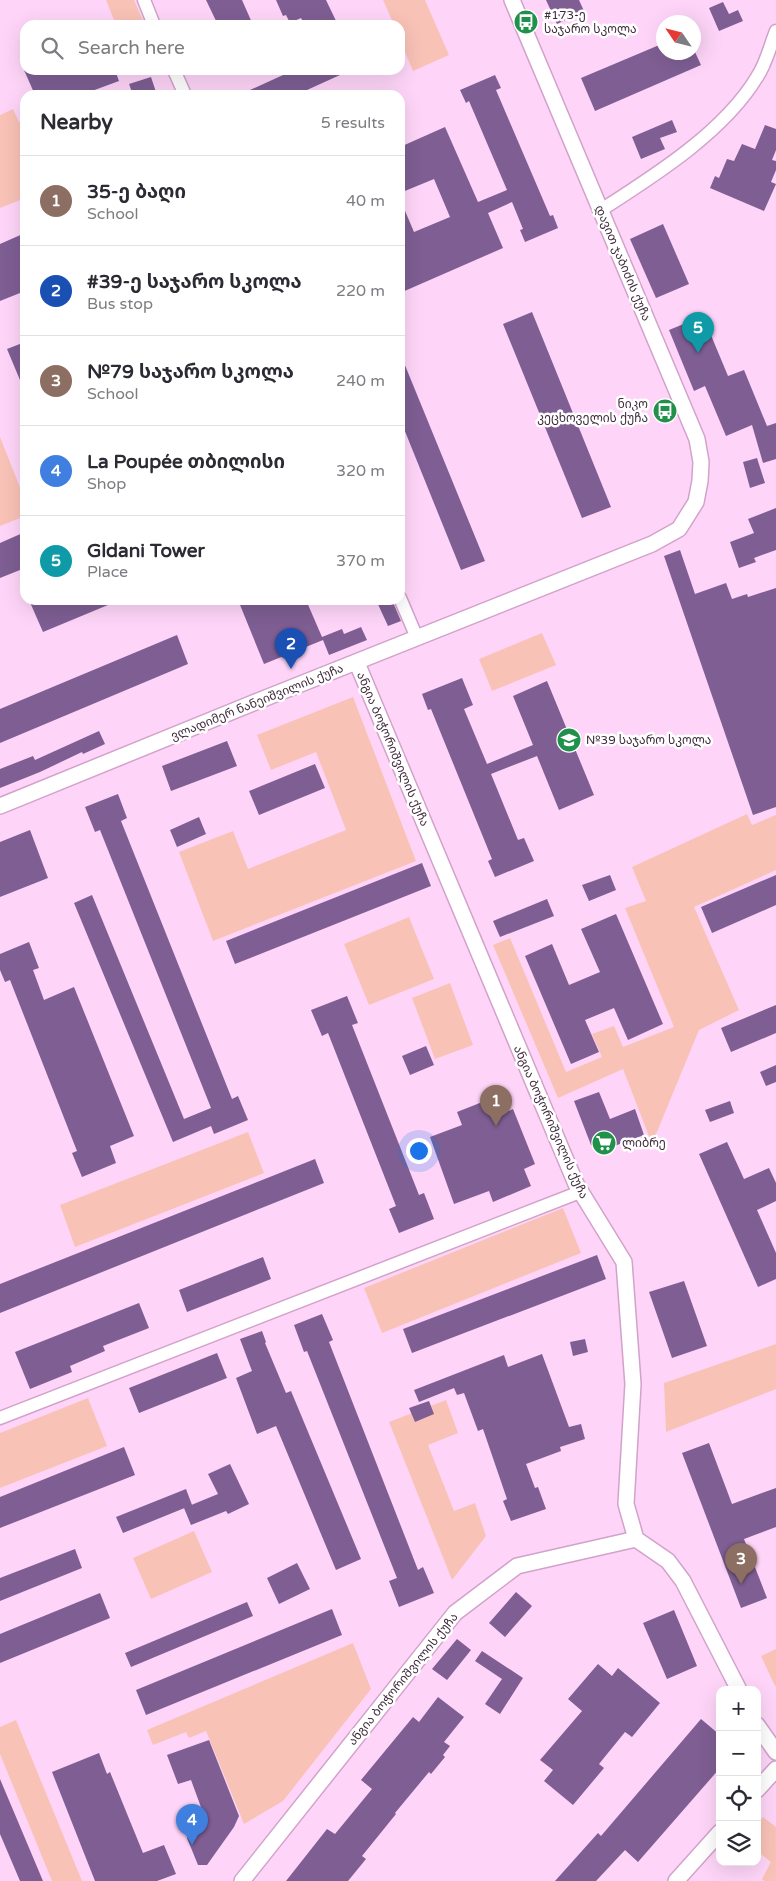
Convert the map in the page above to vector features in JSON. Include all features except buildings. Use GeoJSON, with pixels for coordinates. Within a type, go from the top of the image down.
{"type":"FeatureCollection","features":[{"type":"Feature","properties":{"kind":"street"},"geometry":{"type":"LineString","coordinates":[[144,0],[152,20]]}},
{"type":"Feature","properties":{"kind":"street","name":"დავით ჯაბიძის ქუჩა"},"geometry":{"type":"LineString","coordinates":[[512,0],[697,439],[701,462],[700,482],[696,502],[679,529]]}},
{"type":"Feature","properties":{"kind":"street"},"geometry":{"type":"LineString","coordinates":[[601,210],[661,172],[727,116],[758,76],[776,31]]}},
{"type":"Feature","properties":{"kind":"street"},"geometry":{"type":"LineString","coordinates":[[176,75],[182,90]]}},
{"type":"Feature","properties":{"kind":"street","name":"ვლადიმერ ნანეიშვილის ქუჩა"},"geometry":{"type":"LineString","coordinates":[[0,806],[253,702],[652,544],[679,529]]}},
{"type":"Feature","properties":{"kind":"street"},"geometry":{"type":"LineString","coordinates":[[403,605],[417,638]]}},
{"type":"Feature","properties":{"kind":"street","name":"ანგია ბოჭორიშვილის ქუჩა"},"geometry":{"type":"LineString","coordinates":[[242,1881],[455,1612],[517,1566],[636,1539],[626,1504],[633,1384],[624,1262],[580,1192],[357,662]]}},
{"type":"Feature","properties":{"kind":"street"},"geometry":{"type":"LineString","coordinates":[[0,1418],[580,1192]]}},
{"type":"Feature","properties":{"kind":"street"},"geometry":{"type":"LineString","coordinates":[[636,1539],[668,1561],[683,1582],[737,1686]]}},
{"type":"Feature","properties":{"kind":"street"},"geometry":{"type":"LineString","coordinates":[[761,1731],[776,1752]]}},
{"type":"Feature","properties":{"kind":"street"},"geometry":{"type":"LineString","coordinates":[[761,1786],[776,1769]]}},
{"type":"Feature","properties":{"kind":"street"},"geometry":{"type":"LineString","coordinates":[[676,1881],[716,1836]]}},
{"type":"Feature","properties":{"kind":"shaded area"},"geometry":{"type":"Polygon","coordinates":[[[106,0],[134,0],[143,20],[114,20],[106,0]]]}},
{"type":"Feature","properties":{"kind":"shaded area"},"geometry":{"type":"Polygon","coordinates":[[[383,0],[425,0],[449,55],[413,71],[405,52],[405,20],[392,20],[383,0]]]}},
{"type":"Feature","properties":{"kind":"shaded area"},"geometry":{"type":"Polygon","coordinates":[[[13,109],[20,122],[20,200],[0,208],[0,115],[13,109]]]}},
{"type":"Feature","properties":{"kind":"shaded area"},"geometry":{"type":"Polygon","coordinates":[[[0,437],[20,487],[20,518],[0,526],[0,437]]]}},
{"type":"Feature","properties":{"kind":"shaded area"},"geometry":{"type":"Polygon","coordinates":[[[542,633],[556,665],[492,691],[479,659],[542,633]]]}},
{"type":"Feature","properties":{"kind":"shaded area"},"geometry":{"type":"Polygon","coordinates":[[[353,697],[416,861],[213,941],[179,852],[233,831],[248,869],[346,830],[316,752],[271,770],[257,735],[353,697]]]}},
{"type":"Feature","properties":{"kind":"shaded area"},"geometry":{"type":"Polygon","coordinates":[[[747,814],[752,825],[776,815],[776,870],[694,907],[739,1010],[699,1030],[652,1144],[623,1069],[558,1098],[493,945],[510,938],[566,1072],[602,1057],[592,1034],[614,1026],[623,1047],[674,1027],[625,908],[646,901],[632,867],[747,814]]]}},
{"type":"Feature","properties":{"kind":"shaded area"},"geometry":{"type":"Polygon","coordinates":[[[409,917],[434,979],[369,1005],[344,944],[409,917]]]}},
{"type":"Feature","properties":{"kind":"shaded area"},"geometry":{"type":"Polygon","coordinates":[[[450,983],[473,1045],[435,1059],[412,998],[450,983]]]}},
{"type":"Feature","properties":{"kind":"shaded area"},"geometry":{"type":"Polygon","coordinates":[[[248,1132],[264,1173],[75,1247],[60,1205],[248,1132]]]}},
{"type":"Feature","properties":{"kind":"shaded area"},"geometry":{"type":"Polygon","coordinates":[[[563,1208],[581,1253],[382,1333],[364,1288],[563,1208]]]}},
{"type":"Feature","properties":{"kind":"shaded area"},"geometry":{"type":"Polygon","coordinates":[[[776,1344],[776,1389],[666,1432],[664,1383],[776,1344]]]}},
{"type":"Feature","properties":{"kind":"shaded area"},"geometry":{"type":"Polygon","coordinates":[[[88,1398],[107,1446],[0,1488],[0,1433],[88,1398]]]}},
{"type":"Feature","properties":{"kind":"shaded area"},"geometry":{"type":"Polygon","coordinates":[[[446,1400],[458,1433],[428,1445],[454,1511],[475,1503],[486,1536],[452,1580],[389,1422],[446,1400]]]}},
{"type":"Feature","properties":{"kind":"shaded area"},"geometry":{"type":"Polygon","coordinates":[[[194,1531],[212,1572],[151,1599],[133,1558],[194,1531]]]}},
{"type":"Feature","properties":{"kind":"shaded area"},"geometry":{"type":"Polygon","coordinates":[[[353,1643],[371,1689],[283,1801],[244,1824],[206,1731],[189,1738],[186,1732],[153,1745],[147,1730],[353,1643]]]}},
{"type":"Feature","properties":{"kind":"shaded area"},"geometry":{"type":"Polygon","coordinates":[[[776,1649],[776,1686],[775,1686],[761,1656],[776,1649]]]}},
{"type":"Feature","properties":{"kind":"shaded area"},"geometry":{"type":"Polygon","coordinates":[[[16,1720],[82,1881],[52,1881],[0,1754],[0,1727],[16,1720]]]}},
{"type":"Feature","properties":{"kind":"shaded area"},"geometry":{"type":"Polygon","coordinates":[[[763,1817],[776,1827],[776,1881],[764,1881],[762,1879],[771,1862],[761,1854],[761,1819],[763,1817]]]}},
{"type":"Feature","properties":{"kind":"place","name":"#173-ე საჯარო სკოლა"},"geometry":{"type":"Point","coordinates":[526,22]}},
{"type":"Feature","properties":{"kind":"place","name":"Gldani Tower"},"geometry":{"type":"Point","coordinates":[698,353]}},
{"type":"Feature","properties":{"kind":"place","name":"ნიკო კეცხოველის ქუჩა"},"geometry":{"type":"Point","coordinates":[665,411]}},
{"type":"Feature","properties":{"kind":"place","name":"#39-ე საჯარო სკოლა"},"geometry":{"type":"Point","coordinates":[291,669]}},
{"type":"Feature","properties":{"kind":"place","name":"№39 საჯარო სკოლა"},"geometry":{"type":"Point","coordinates":[569,740]}},
{"type":"Feature","properties":{"kind":"place","name":"35-ე ბაღი"},"geometry":{"type":"Point","coordinates":[496,1126]}},
{"type":"Feature","properties":{"kind":"place","name":"ლიბრე"},"geometry":{"type":"Point","coordinates":[604,1143]}},
{"type":"Feature","properties":{"kind":"place","name":"№79 საჯარო სკოლა"},"geometry":{"type":"Point","coordinates":[741,1584]}},
{"type":"Feature","properties":{"kind":"place","name":"La Poupée თბილისი"},"geometry":{"type":"Point","coordinates":[192,1845]}}]}
